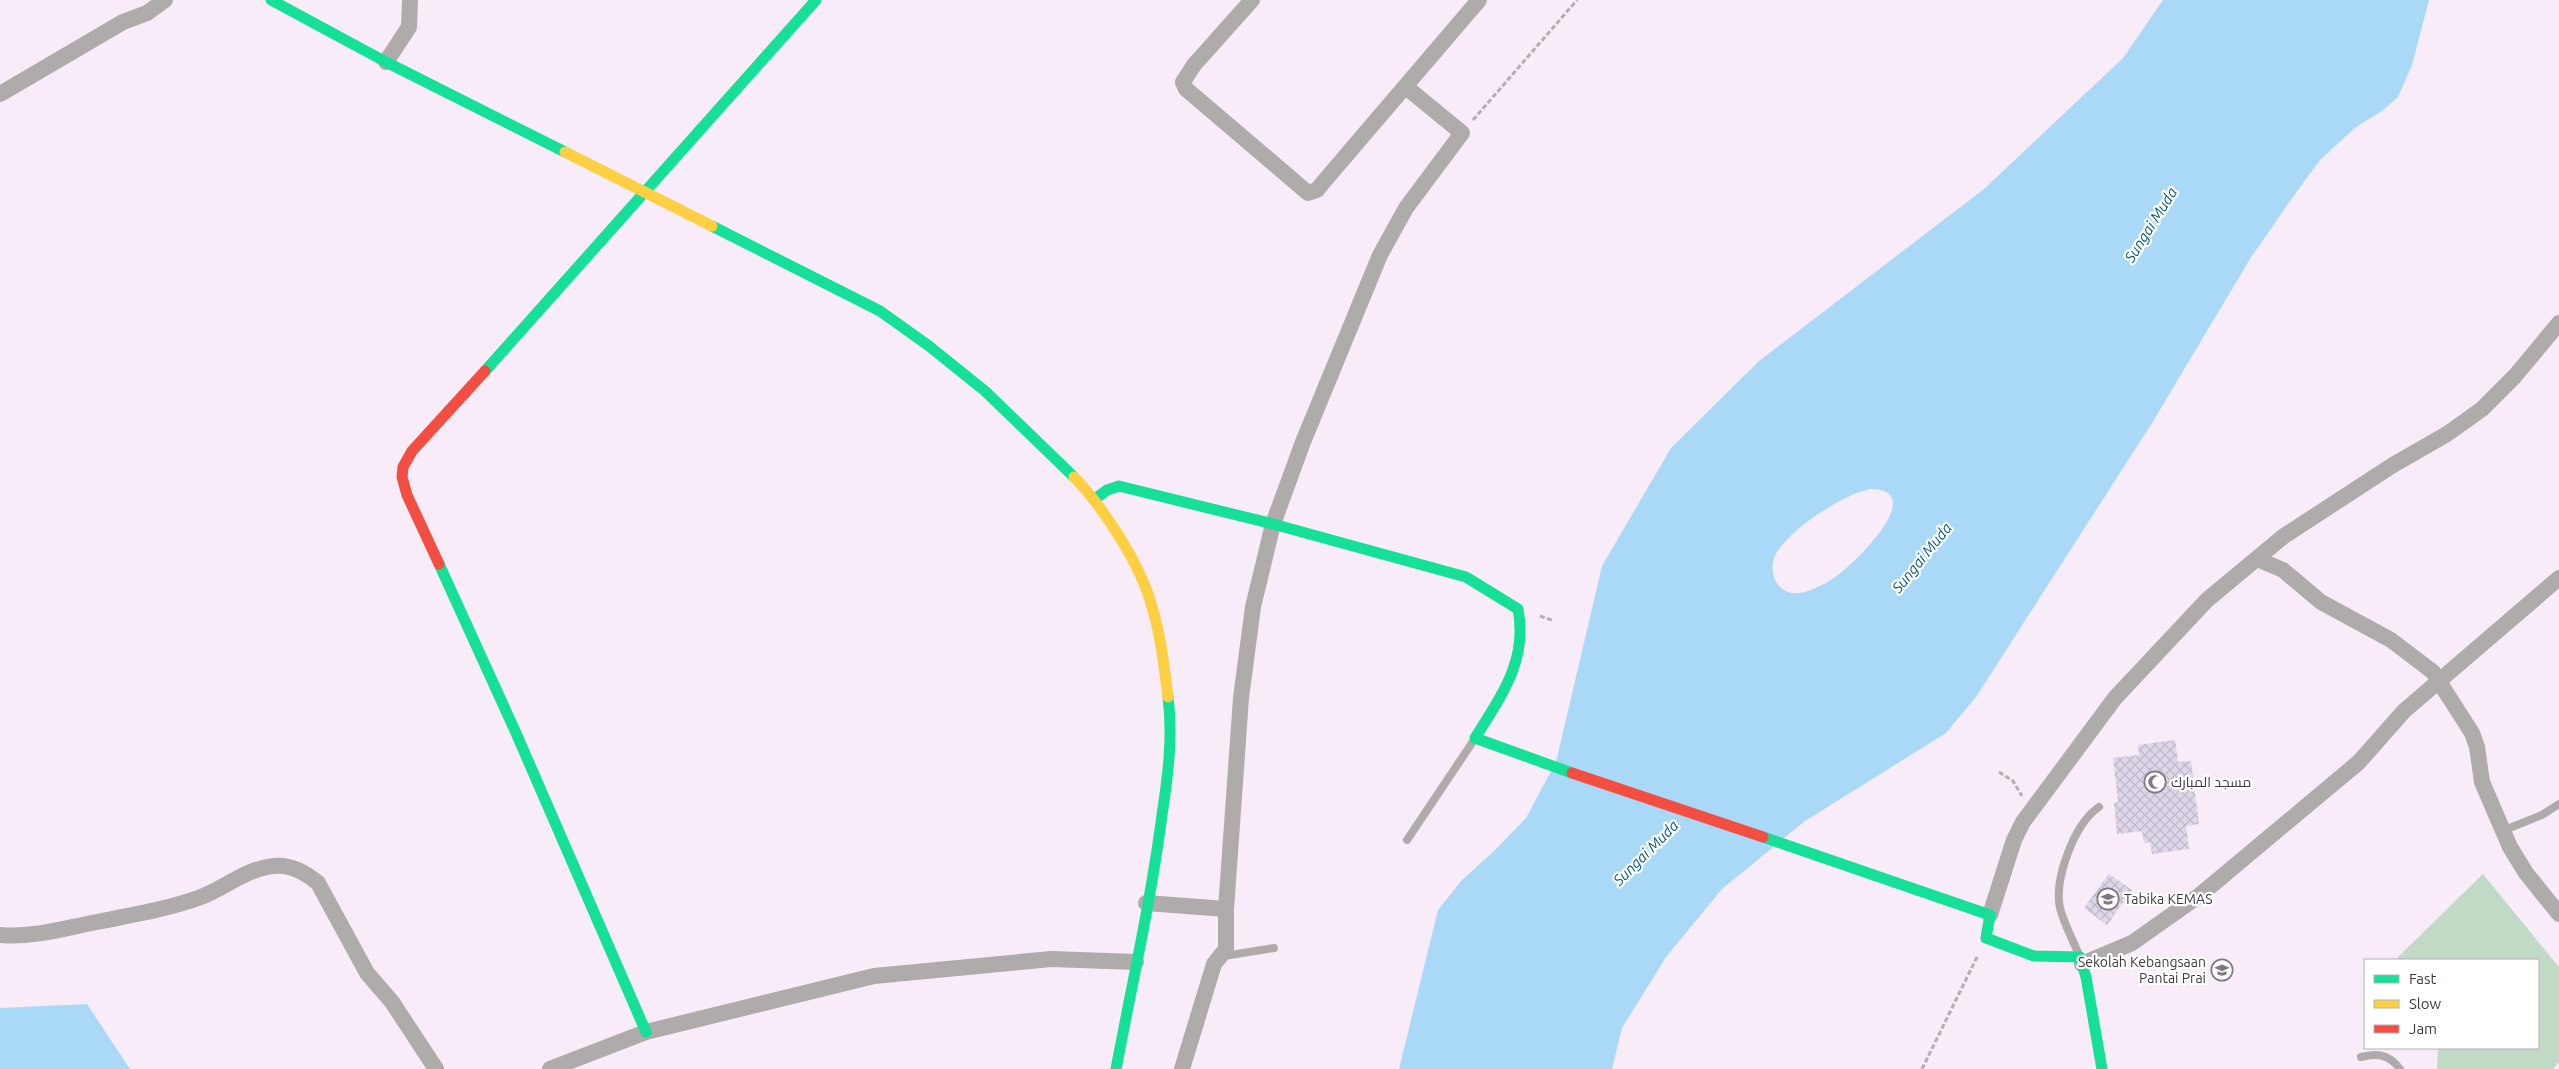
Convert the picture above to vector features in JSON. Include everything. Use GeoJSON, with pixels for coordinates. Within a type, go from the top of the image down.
{"type":"FeatureCollection","features":[{"type":"Feature","properties":{"kind":"street"},"geometry":{"type":"LineString","coordinates":[[0,94],[123,22],[147,13],[165,0]]}},
{"type":"Feature","properties":{"kind":"street"},"geometry":{"type":"LineString","coordinates":[[271,0],[386,62],[880,311],[929,346],[985,391],[1051,453],[1095,499],[1135,566],[1152,605],[1160,639],[1170,711],[1166,780],[1157,856],[1146,903],[1116,1069]]}},
{"type":"Feature","properties":{"kind":"street"},"geometry":{"type":"LineString","coordinates":[[386,62],[409,27],[410,0]]}},
{"type":"Feature","properties":{"kind":"street"},"geometry":{"type":"LineString","coordinates":[[646,1032],[516,733],[408,495],[402,481],[401,470],[412,451],[541,310],[644,191],[816,0]]}},
{"type":"Feature","properties":{"kind":"street"},"geometry":{"type":"LineString","coordinates":[[1252,0],[1194,65],[1183,82],[1186,89],[1308,193],[1317,190],[1479,0]]}},
{"type":"Feature","properties":{"kind":"street"},"geometry":{"type":"LineString","coordinates":[[1182,1069],[1214,964],[1226,949],[1226,909],[1236,750],[1248,632],[1273,524],[1302,442],[1380,255],[1406,208],[1462,133],[1406,87]]}},
{"type":"Feature","properties":{"kind":"street"},"geometry":{"type":"LineString","coordinates":[[2559,323],[2515,376],[2482,409],[2447,434],[2393,465],[2284,536],[2207,600],[2115,698],[2030,812],[2014,840],[1990,915],[1986,938],[2034,956],[2081,961],[2132,943],[2200,895],[2359,762],[2404,712],[2559,578]]}},
{"type":"Feature","properties":{"kind":"street"},"geometry":{"type":"LineString","coordinates":[[1095,499],[1104,492],[1119,486],[1273,524],[1466,577],[1518,609],[1522,629],[1519,654],[1512,676],[1475,738],[1500,749],[1963,904],[1990,915]]}},
{"type":"Feature","properties":{"kind":"street"},"geometry":{"type":"LineString","coordinates":[[2257,560],[2283,570],[2321,602],[2402,646],[2427,665],[2440,681],[2472,733],[2477,747],[2482,782],[2502,831],[2526,873],[2559,914]]}},
{"type":"Feature","properties":{"kind":"street"},"geometry":{"type":"LineString","coordinates":[[0,935],[28,935],[134,915],[189,901],[260,868],[274,866],[292,868],[310,877],[318,884],[367,973],[392,1002],[436,1069]]}},
{"type":"Feature","properties":{"kind":"street"},"geometry":{"type":"LineString","coordinates":[[1146,903],[1226,909]]}},
{"type":"Feature","properties":{"kind":"street"},"geometry":{"type":"LineString","coordinates":[[550,1069],[646,1032],[838,984],[890,974],[1051,959],[1136,962]]}},
{"type":"Feature","properties":{"kind":"street"},"geometry":{"type":"LineString","coordinates":[[2081,961],[2102,1069]]}},
{"type":"Feature","properties":{"kind":"lane"},"geometry":{"type":"LineString","coordinates":[[1407,840],[1475,738]]}},
{"type":"Feature","properties":{"kind":"lane"},"geometry":{"type":"LineString","coordinates":[[2502,831],[2542,814],[2559,804]]}},
{"type":"Feature","properties":{"kind":"lane"},"geometry":{"type":"LineString","coordinates":[[2081,961],[2060,908],[2060,878],[2073,841],[2087,819],[2099,807]]}},
{"type":"Feature","properties":{"kind":"lane"},"geometry":{"type":"LineString","coordinates":[[1221,956],[1274,948]]}},
{"type":"Feature","properties":{"kind":"lane"},"geometry":{"type":"LineString","coordinates":[[2361,1057],[2375,1053],[2386,1056],[2400,1069]]}},
{"type":"Feature","properties":{"kind":"path"},"geometry":{"type":"LineString","coordinates":[[1462,133],[1577,0]]}},
{"type":"Feature","properties":{"kind":"path"},"geometry":{"type":"LineString","coordinates":[[1999,772],[2013,781],[2030,812]]}},
{"type":"Feature","properties":{"kind":"path"},"geometry":{"type":"LineString","coordinates":[[1922,1069],[1986,938]]}},
{"type":"Feature","properties":{"kind":"green space"},"geometry":{"type":"Polygon","coordinates":[[[2483,874],[2559,967],[2559,1062],[2553,1069],[2437,1069],[2438,1049],[2539,1049],[2539,959],[2397,958],[2483,874]]]}},
{"type":"Feature","properties":{"kind":"water","name":"Sungai Muda"},"geometry":{"type":"Polygon","coordinates":[[[2163,0],[2429,0],[2412,65],[2398,97],[2382,111],[2356,127],[2320,160],[2290,201],[2250,259],[2152,423],[1976,697],[1946,733],[1805,821],[1722,889],[1666,957],[1622,1028],[1612,1069],[1399,1069],[1438,910],[1461,881],[1526,818],[1556,762],[1602,566],[1671,448],[1759,361],[1984,189],[2123,58],[2163,0]],[[1870,489],[1859,492],[1819,513],[1794,532],[1784,542],[1774,558],[1773,573],[1783,590],[1797,593],[1812,590],[1826,583],[1850,565],[1880,533],[1889,516],[1893,502],[1887,493],[1870,489]]]}},
{"type":"Feature","properties":{"kind":"water"},"geometry":{"type":"Polygon","coordinates":[[[87,1004],[130,1069],[0,1069],[0,1008],[87,1004]]]}},
{"type":"Feature","properties":{"kind":"building","name":"مسجد المبارك"},"geometry":{"type":"Polygon","coordinates":[[[2175,740],[2178,762],[2191,761],[2199,824],[2186,826],[2189,849],[2152,854],[2150,842],[2144,843],[2142,831],[2117,834],[2114,803],[2118,802],[2113,758],[2139,755],[2138,745],[2175,740]]]}},
{"type":"Feature","properties":{"kind":"building","name":"Tabika KEMAS"},"geometry":{"type":"Polygon","coordinates":[[[2109,874],[2132,890],[2107,925],[2084,908],[2109,874]]]}},
{"type":"Feature","properties":{"kind":"traffic: fast"},"geometry":{"type":"LineString","coordinates":[[271,0],[386,62],[565,152]]}},
{"type":"Feature","properties":{"kind":"traffic: fast"},"geometry":{"type":"LineString","coordinates":[[485,371],[816,0]]}},
{"type":"Feature","properties":{"kind":"traffic: fast"},"geometry":{"type":"LineString","coordinates":[[712,226],[880,311],[929,346],[985,391],[1074,477]]}},
{"type":"Feature","properties":{"kind":"traffic: fast"},"geometry":{"type":"LineString","coordinates":[[1095,499],[1107,490],[1119,486],[1273,524],[1466,577],[1518,609],[1520,628],[1516,662],[1510,677],[1475,738],[1572,773]]}},
{"type":"Feature","properties":{"kind":"traffic: fast"},"geometry":{"type":"LineString","coordinates":[[439,564],[516,733],[646,1032]]}},
{"type":"Feature","properties":{"kind":"traffic: fast"},"geometry":{"type":"LineString","coordinates":[[1116,1069],[1158,847],[1168,771],[1170,741],[1168,697]]}},
{"type":"Feature","properties":{"kind":"traffic: fast"},"geometry":{"type":"LineString","coordinates":[[1763,837],[1990,915],[1986,938],[2034,956],[2080,957],[2086,977],[2102,1069]]}},
{"type":"Feature","properties":{"kind":"traffic: slow"},"geometry":{"type":"LineString","coordinates":[[565,152],[712,226]]}},
{"type":"Feature","properties":{"kind":"traffic: slow"},"geometry":{"type":"LineString","coordinates":[[1074,477],[1097,504],[1120,538],[1147,591],[1158,629],[1168,697]]}},
{"type":"Feature","properties":{"kind":"traffic: jam"},"geometry":{"type":"LineString","coordinates":[[439,564],[407,495],[402,477],[403,467],[412,451],[485,371]]}},
{"type":"Feature","properties":{"kind":"traffic: jam"},"geometry":{"type":"LineString","coordinates":[[1572,773],[1763,837]]}},
{"type":"Feature","properties":{"kind":"place","name":"مسجد المبارك"},"geometry":{"type":"Point","coordinates":[2155,782]}},
{"type":"Feature","properties":{"kind":"place","name":"Tabika KEMAS"},"geometry":{"type":"Point","coordinates":[2108,899]}},
{"type":"Feature","properties":{"kind":"place","name":"Sekolah Kebangsaan Pantai Prai"},"geometry":{"type":"Point","coordinates":[2222,970]}}]}
